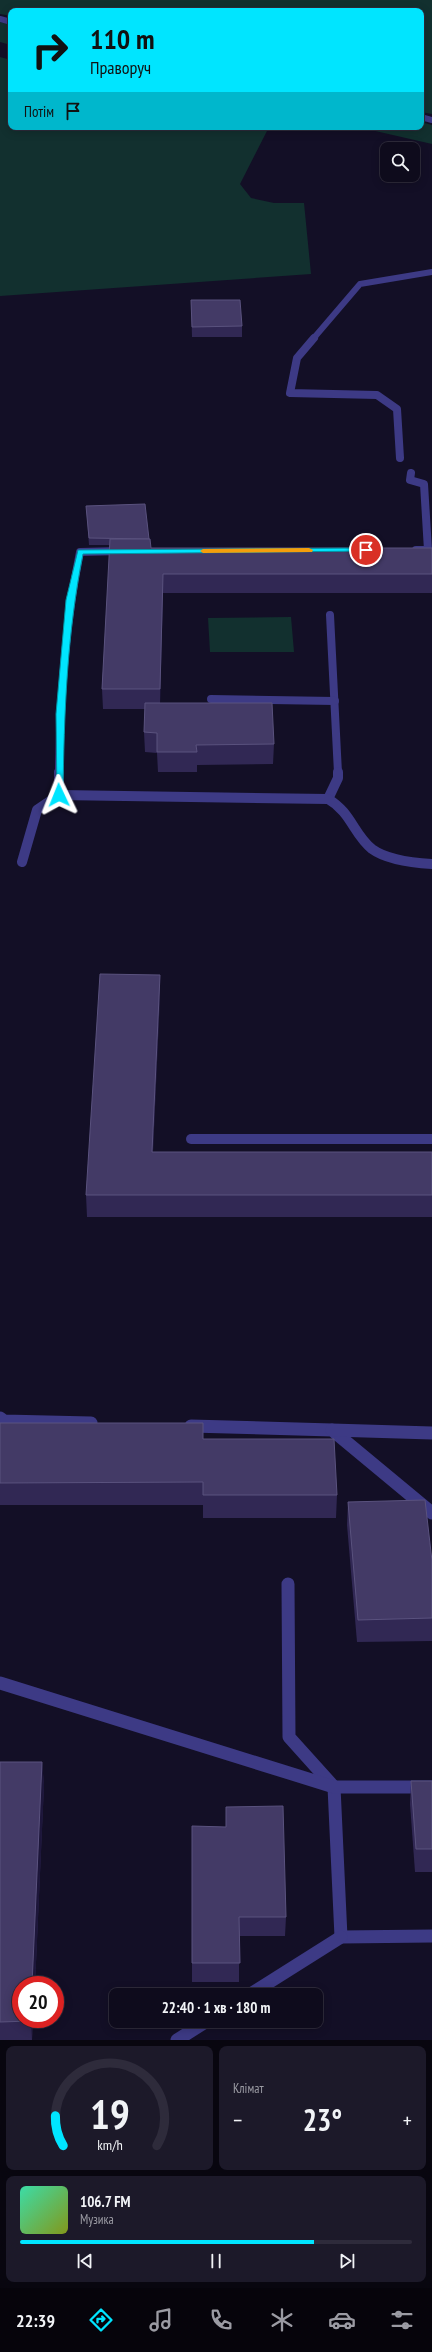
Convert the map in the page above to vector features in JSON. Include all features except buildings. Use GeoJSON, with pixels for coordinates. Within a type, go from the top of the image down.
{"type":"FeatureCollection","features":[{"type":"Feature","properties":{"kind":"street"},"geometry":{"type":"LineString","coordinates":[[400,458],[397,409],[377,395],[290,393],[297,358],[360,284],[432,272]]}},
{"type":"Feature","properties":{"kind":"street"},"geometry":{"type":"LineString","coordinates":[[404,550],[428,550],[429,510],[424,484],[410,480],[411,473]]}},
{"type":"Feature","properties":{"kind":"street"},"geometry":{"type":"LineString","coordinates":[[59,795],[60,714],[70,600],[80,552],[135,551]]}},
{"type":"Feature","properties":{"kind":"street"},"geometry":{"type":"LineString","coordinates":[[328,799],[338,778],[330,615]]}},
{"type":"Feature","properties":{"kind":"street"},"geometry":{"type":"LineString","coordinates":[[211,699],[334,701]]}},
{"type":"Feature","properties":{"kind":"street"},"geometry":{"type":"LineString","coordinates":[[22,862],[37,810],[59,795],[328,799],[340,805],[373,850],[420,864],[432,864]]}},
{"type":"Feature","properties":{"kind":"street"},"geometry":{"type":"LineString","coordinates":[[191,1140],[432,1139]]}},
{"type":"Feature","properties":{"kind":"street"},"geometry":{"type":"LineString","coordinates":[[0,1418],[4,1421],[106,1424]]}},
{"type":"Feature","properties":{"kind":"street"},"geometry":{"type":"LineString","coordinates":[[176,1426],[432,1433]]}},
{"type":"Feature","properties":{"kind":"street"},"geometry":{"type":"LineString","coordinates":[[332,1430],[432,1513]]}},
{"type":"Feature","properties":{"kind":"street"},"geometry":{"type":"LineString","coordinates":[[288,1584],[289,1737],[334,1787],[341,1937]]}},
{"type":"Feature","properties":{"kind":"street"},"geometry":{"type":"LineString","coordinates":[[0,1682],[334,1787],[432,1787]]}},
{"type":"Feature","properties":{"kind":"street"},"geometry":{"type":"LineString","coordinates":[[259,1988],[341,1937],[432,1936]]}},
{"type":"Feature","properties":{"kind":"street"},"geometry":{"type":"LineString","coordinates":[[177,2040],[196,2028]]}},
{"type":"Feature","properties":{"kind":"green space"},"geometry":{"type":"Polygon","coordinates":[[[0,0],[432,0],[432,114],[424,113],[424,8],[8,8],[8,15],[0,14],[0,0]]]}},
{"type":"Feature","properties":{"kind":"green space"},"geometry":{"type":"Polygon","coordinates":[[[0,22],[8,24],[8,44],[0,42],[0,22]]]}},
{"type":"Feature","properties":{"kind":"green space"},"geometry":{"type":"Polygon","coordinates":[[[0,57],[8,59],[8,130],[267,130],[240,184],[251,198],[274,203],[304,203],[311,274],[0,296],[0,57]]]}},
{"type":"Feature","properties":{"kind":"green space"},"geometry":{"type":"Polygon","coordinates":[[[424,123],[432,125],[432,144],[371,130],[424,130],[424,123]]]}},
{"type":"Feature","properties":{"kind":"green space"},"geometry":{"type":"Polygon","coordinates":[[[291,617],[294,652],[210,652],[208,618],[291,617]]]}},
{"type":"Feature","properties":{"kind":"slow traffic"},"geometry":{"type":"LineString","coordinates":[[203,551],[309,550]]}},
{"type":"Feature","properties":{"kind":"route"},"geometry":{"type":"LineString","coordinates":[[59,795],[58,768],[61,725],[60,714],[70,600],[80,552],[366,550]]}}]}
